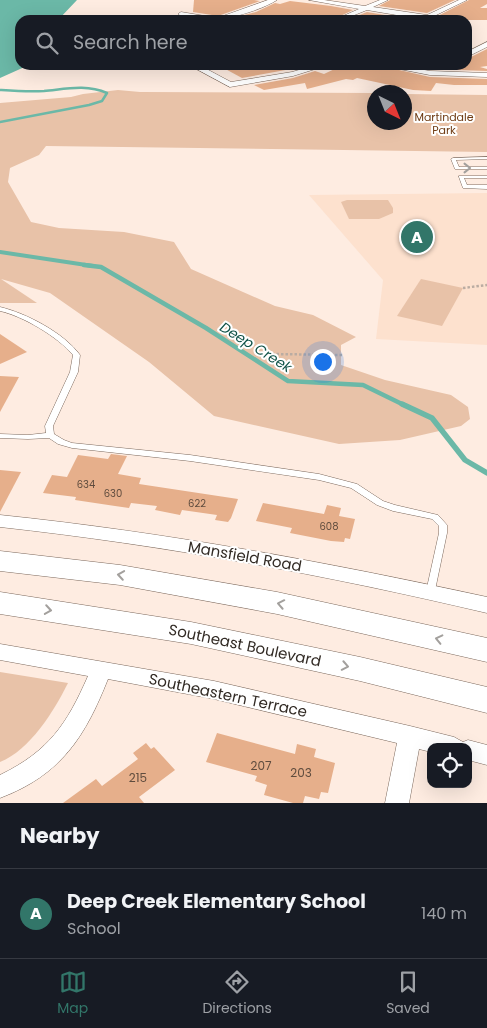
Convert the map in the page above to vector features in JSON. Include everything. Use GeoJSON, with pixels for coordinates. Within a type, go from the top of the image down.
{"type":"FeatureCollection","features":[{"type":"Feature","properties":{"kind":"main road"},"geometry":{"type":"LineString","coordinates":[[0,561],[120,574],[268,601],[487,650]]}},
{"type":"Feature","properties":{"kind":"main road","name":"Southeast Boulevard"},"geometry":{"type":"LineString","coordinates":[[0,603],[191,633],[360,669],[487,700]]}},
{"type":"Feature","properties":{"kind":"street"},"geometry":{"type":"LineString","coordinates":[[231,15],[274,0]]}},
{"type":"Feature","properties":{"kind":"street"},"geometry":{"type":"LineString","coordinates":[[312,0],[403,15]]}},
{"type":"Feature","properties":{"kind":"street"},"geometry":{"type":"LineString","coordinates":[[349,15],[386,0]]}},
{"type":"Feature","properties":{"kind":"street"},"geometry":{"type":"LineString","coordinates":[[432,15],[464,0]]}},
{"type":"Feature","properties":{"kind":"street"},"geometry":{"type":"LineString","coordinates":[[181,14],[187,15]]}},
{"type":"Feature","properties":{"kind":"street"},"geometry":{"type":"LineString","coordinates":[[472,52],[487,44]]}},
{"type":"Feature","properties":{"kind":"street"},"geometry":{"type":"LineString","coordinates":[[202,70],[230,85],[306,70]]}},
{"type":"Feature","properties":{"kind":"street"},"geometry":{"type":"LineString","coordinates":[[415,70],[441,74],[487,75]]}},
{"type":"Feature","properties":{"kind":"street"},"geometry":{"type":"LineString","coordinates":[[441,74],[445,70]]}},
{"type":"Feature","properties":{"kind":"street","name":"Mansfield Road"},"geometry":{"type":"LineString","coordinates":[[0,521],[110,533],[310,567],[487,605]]}},
{"type":"Feature","properties":{"kind":"street","name":"Southeastern Terrace"},"geometry":{"type":"LineString","coordinates":[[0,652],[214,690],[438,743]]}},
{"type":"Feature","properties":{"kind":"street"},"geometry":{"type":"LineString","coordinates":[[0,787],[29,771],[60,746],[81,717],[101,669]]}},
{"type":"Feature","properties":{"kind":"street"},"geometry":{"type":"LineString","coordinates":[[397,803],[410,736]]}},
{"type":"Feature","properties":{"kind":"street"},"geometry":{"type":"LineString","coordinates":[[472,751],[487,755]]}},
{"type":"Feature","properties":{"kind":"lane"},"geometry":{"type":"LineString","coordinates":[[487,158],[453,159],[457,168],[487,168]]}},
{"type":"Feature","properties":{"kind":"lane"},"geometry":{"type":"LineString","coordinates":[[487,177],[461,177],[465,187],[487,187]]}},
{"type":"Feature","properties":{"kind":"lane"},"geometry":{"type":"LineString","coordinates":[[0,309],[21,315],[69,346],[77,355],[74,372],[49,426],[50,435]]}},
{"type":"Feature","properties":{"kind":"lane"},"geometry":{"type":"LineString","coordinates":[[0,436],[28,437],[50,435],[61,442],[72,445],[190,458],[319,477],[354,486],[392,508],[435,517],[443,525],[443,533],[430,592]]}},
{"type":"Feature","properties":{"kind":"path"},"geometry":{"type":"LineString","coordinates":[[463,288],[487,285]]}},
{"type":"Feature","properties":{"kind":"path"},"geometry":{"type":"LineString","coordinates":[[272,354],[343,355]]}},
{"type":"Feature","properties":{"kind":"shaded area"},"geometry":{"type":"Polygon","coordinates":[[[487,193],[487,345],[376,339],[383,280],[309,195],[487,193]]]}},
{"type":"Feature","properties":{"kind":"green space","name":"Martindale Park"},"geometry":{"type":"Polygon","coordinates":[[[118,90],[140,92],[367,93],[367,130],[412,130],[412,94],[487,95],[487,152],[46,146],[39,155],[10,168],[8,182],[31,222],[59,228],[124,232],[174,242],[191,269],[275,306],[313,315],[356,337],[341,345],[341,365],[385,380],[451,395],[468,407],[470,419],[461,426],[400,440],[339,444],[214,416],[149,362],[50,293],[1,279],[37,303],[0,303],[0,103],[71,97],[118,90]]]}},
{"type":"Feature","properties":{"kind":"green space"},"geometry":{"type":"Polygon","coordinates":[[[347,200],[388,200],[393,208],[393,213],[379,219],[349,219],[341,202],[347,200]]]}},
{"type":"Feature","properties":{"kind":"green space"},"geometry":{"type":"Polygon","coordinates":[[[421,279],[463,288],[442,326],[397,316],[421,279]]]}},
{"type":"Feature","properties":{"kind":"green space"},"geometry":{"type":"Polygon","coordinates":[[[0,672],[68,683],[56,705],[31,739],[21,749],[0,762],[0,672]]]}},
{"type":"Feature","properties":{"kind":"water"},"geometry":{"type":"Polygon","coordinates":[[[0,0],[77,0],[63,15],[15,15],[15,70],[18,70],[0,78],[0,0]]]}},
{"type":"Feature","properties":{"kind":"building"},"geometry":{"type":"Polygon","coordinates":[[[194,0],[260,1],[221,15],[193,12],[194,0]]]}},
{"type":"Feature","properties":{"kind":"building"},"geometry":{"type":"Polygon","coordinates":[[[390,0],[455,0],[427,13],[379,6],[390,0]]]}},
{"type":"Feature","properties":{"kind":"building"},"geometry":{"type":"Polygon","coordinates":[[[469,0],[487,0],[487,4],[480,8],[487,8],[487,20],[472,20],[472,15],[440,15],[469,0]]]}},
{"type":"Feature","properties":{"kind":"building"},"geometry":{"type":"Polygon","coordinates":[[[290,1],[353,10],[342,15],[244,15],[275,3],[280,4],[290,1]]]}},
{"type":"Feature","properties":{"kind":"building"},"geometry":{"type":"Polygon","coordinates":[[[367,12],[385,15],[360,15],[367,12]]]}},
{"type":"Feature","properties":{"kind":"building"},"geometry":{"type":"Polygon","coordinates":[[[487,49],[487,66],[480,67],[487,69],[487,71],[458,70],[472,70],[472,56],[487,49]]]}},
{"type":"Feature","properties":{"kind":"building"},"geometry":{"type":"Polygon","coordinates":[[[227,70],[286,70],[242,78],[227,70]]]}},
{"type":"Feature","properties":{"kind":"building"},"geometry":{"type":"Polygon","coordinates":[[[332,70],[399,70],[430,77],[487,79],[487,85],[436,83],[431,91],[412,90],[412,85],[390,85],[357,78],[307,89],[305,83],[264,90],[254,85],[293,78],[315,71],[324,74],[332,70]]]}},
{"type":"Feature","properties":{"kind":"building"},"geometry":{"type":"Polygon","coordinates":[[[0,334],[27,352],[0,364],[0,334]]]}},
{"type":"Feature","properties":{"kind":"building"},"geometry":{"type":"Polygon","coordinates":[[[0,376],[19,377],[0,412],[0,376]]]}},
{"type":"Feature","properties":{"kind":"building"},"geometry":{"type":"Polygon","coordinates":[[[111,454],[127,456],[118,474],[141,478],[139,484],[238,499],[231,518],[228,522],[215,520],[217,515],[182,510],[180,515],[155,510],[157,506],[131,503],[129,508],[75,500],[76,497],[43,493],[52,475],[67,477],[78,455],[108,459],[111,454]]]}},
{"type":"Feature","properties":{"kind":"building"},"geometry":{"type":"Polygon","coordinates":[[[0,470],[21,472],[0,512],[0,470]]]}},
{"type":"Feature","properties":{"kind":"building"},"geometry":{"type":"Polygon","coordinates":[[[263,503],[324,514],[327,505],[341,508],[339,516],[355,519],[350,539],[345,538],[344,542],[331,541],[290,533],[292,528],[256,521],[263,503]]]}},
{"type":"Feature","properties":{"kind":"building"},"geometry":{"type":"Polygon","coordinates":[[[217,733],[295,754],[297,744],[316,749],[314,757],[335,763],[328,793],[321,792],[319,799],[305,796],[303,803],[293,803],[264,795],[267,785],[255,781],[257,776],[206,762],[217,733]]]}},
{"type":"Feature","properties":{"kind":"building"},"geometry":{"type":"Polygon","coordinates":[[[146,743],[151,749],[154,747],[175,770],[139,797],[144,803],[63,803],[96,779],[102,786],[138,759],[133,753],[146,743]]]}},
{"type":"Feature","properties":{"kind":"waterway","name":"Deep Creek"},"geometry":{"type":"LineString","coordinates":[[0,90],[38,91],[84,88],[107,93],[102,101],[89,105],[0,122]]}},
{"type":"Feature","properties":{"kind":"waterway","name":"Deep Creek"},"geometry":{"type":"LineString","coordinates":[[0,252],[93,266]]}},
{"type":"Feature","properties":{"kind":"waterway","name":"Deep Creek"},"geometry":{"type":"LineString","coordinates":[[84,265],[101,267],[206,328],[288,381],[363,385],[404,405]]}},
{"type":"Feature","properties":{"kind":"waterway","name":"Deep Creek"},"geometry":{"type":"LineString","coordinates":[[402,404],[432,418],[465,460],[487,473]]}},
{"type":"Feature","properties":{"kind":"place","name":"Deep Creek Elementary School"},"geometry":{"type":"Point","coordinates":[417,237]}}]}
